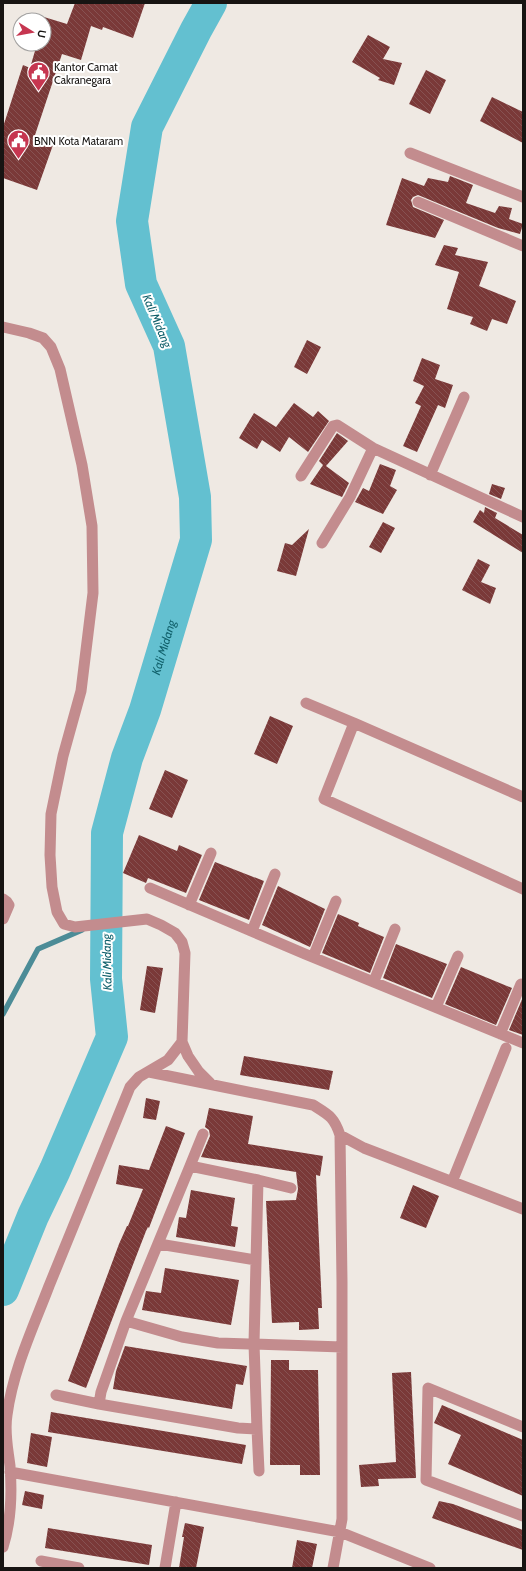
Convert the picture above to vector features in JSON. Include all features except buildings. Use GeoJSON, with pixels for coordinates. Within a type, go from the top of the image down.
{"type":"FeatureCollection","features":[{"type":"Feature","properties":{"kind":"street"},"geometry":{"type":"LineString","coordinates":[[410,153],[523,196]]}},
{"type":"Feature","properties":{"kind":"street"},"geometry":{"type":"LineString","coordinates":[[418,202],[523,246]]}},
{"type":"Feature","properties":{"kind":"street"},"geometry":{"type":"LineString","coordinates":[[3,327],[43,338],[51,347],[60,369],[80,457],[92,526],[92,593],[81,691],[63,756],[51,814],[50,855],[52,887],[57,912],[64,924],[75,927],[147,920],[162,925],[174,933],[182,942],[185,952],[182,1042],[188,1056],[198,1072],[210,1083]]}},
{"type":"Feature","properties":{"kind":"street"},"geometry":{"type":"LineString","coordinates":[[430,475],[464,397]]}},
{"type":"Feature","properties":{"kind":"street"},"geometry":{"type":"LineString","coordinates":[[301,476],[335,425],[339,425],[373,448],[523,517]]}},
{"type":"Feature","properties":{"kind":"street"},"geometry":{"type":"LineString","coordinates":[[322,543],[350,496],[373,448]]}},
{"type":"Feature","properties":{"kind":"street"},"geometry":{"type":"LineString","coordinates":[[306,703],[523,797]]}},
{"type":"Feature","properties":{"kind":"street"},"geometry":{"type":"LineString","coordinates":[[354,724],[324,799],[523,889]]}},
{"type":"Feature","properties":{"kind":"street"},"geometry":{"type":"LineString","coordinates":[[189,904],[211,853]]}},
{"type":"Feature","properties":{"kind":"street"},"geometry":{"type":"LineString","coordinates":[[252,931],[275,874]]}},
{"type":"Feature","properties":{"kind":"street"},"geometry":{"type":"LineString","coordinates":[[150,888],[523,1043]]}},
{"type":"Feature","properties":{"kind":"street"},"geometry":{"type":"LineString","coordinates":[[3,899],[9,905],[3,919]]}},
{"type":"Feature","properties":{"kind":"street"},"geometry":{"type":"LineString","coordinates":[[313,957],[336,901]]}},
{"type":"Feature","properties":{"kind":"street"},"geometry":{"type":"LineString","coordinates":[[374,982],[395,929]]}},
{"type":"Feature","properties":{"kind":"street"},"geometry":{"type":"LineString","coordinates":[[436,1007],[458,956]]}},
{"type":"Feature","properties":{"kind":"street"},"geometry":{"type":"LineString","coordinates":[[500,1034],[521,984]]}},
{"type":"Feature","properties":{"kind":"street"},"geometry":{"type":"LineString","coordinates":[[3,1547],[11,1501],[10,1472],[6,1444],[6,1416],[18,1366],[130,1087],[139,1077],[168,1060],[182,1042]]}},
{"type":"Feature","properties":{"kind":"street"},"geometry":{"type":"LineString","coordinates":[[452,1182],[506,1048]]}},
{"type":"Feature","properties":{"kind":"street"},"geometry":{"type":"LineString","coordinates":[[149,1072],[210,1083],[313,1105],[326,1112],[335,1122],[340,1135],[342,1519],[333,1568]]}},
{"type":"Feature","properties":{"kind":"street"},"geometry":{"type":"LineString","coordinates":[[99,1404],[101,1392],[126,1321],[203,1134]]}},
{"type":"Feature","properties":{"kind":"street"},"geometry":{"type":"LineString","coordinates":[[340,1135],[364,1148],[523,1209]]}},
{"type":"Feature","properties":{"kind":"street"},"geometry":{"type":"LineString","coordinates":[[190,1166],[291,1188]]}},
{"type":"Feature","properties":{"kind":"street"},"geometry":{"type":"LineString","coordinates":[[258,1180],[254,1344],[256,1429],[259,1471]]}},
{"type":"Feature","properties":{"kind":"street"},"geometry":{"type":"LineString","coordinates":[[159,1244],[256,1260]]}},
{"type":"Feature","properties":{"kind":"street"},"geometry":{"type":"LineString","coordinates":[[126,1321],[182,1337],[218,1343],[342,1347]]}},
{"type":"Feature","properties":{"kind":"street"},"geometry":{"type":"LineString","coordinates":[[523,1427],[428,1388],[426,1480],[523,1515]]}},
{"type":"Feature","properties":{"kind":"street"},"geometry":{"type":"LineString","coordinates":[[56,1394],[99,1404],[238,1428],[256,1429]]}},
{"type":"Feature","properties":{"kind":"street"},"geometry":{"type":"LineString","coordinates":[[10,1472],[340,1532],[430,1568]]}},
{"type":"Feature","properties":{"kind":"street"},"geometry":{"type":"LineString","coordinates":[[165,1568],[176,1502]]}},
{"type":"Feature","properties":{"kind":"street"},"geometry":{"type":"LineString","coordinates":[[41,1561],[79,1568]]}},
{"type":"Feature","properties":{"kind":"waterway","name":"Kali Midang"},"geometry":{"type":"LineString","coordinates":[[3,1290],[33,1216],[55,1170],[112,1037],[106,979],[107,833],[127,758],[145,710],[196,540],[195,497],[169,346],[141,284],[132,221],[147,127],[211,3]]}},
{"type":"Feature","properties":{"kind":"waterway"},"geometry":{"type":"LineString","coordinates":[[3,1014],[38,949],[82,930]]}},
{"type":"Feature","properties":{"kind":"place","name":"Kantor Camat Cakranegara"},"geometry":{"type":"Point","coordinates":[38,92]}},
{"type":"Feature","properties":{"kind":"place","name":"BNN Kota Mataram"},"geometry":{"type":"Point","coordinates":[19,160]}}]}
